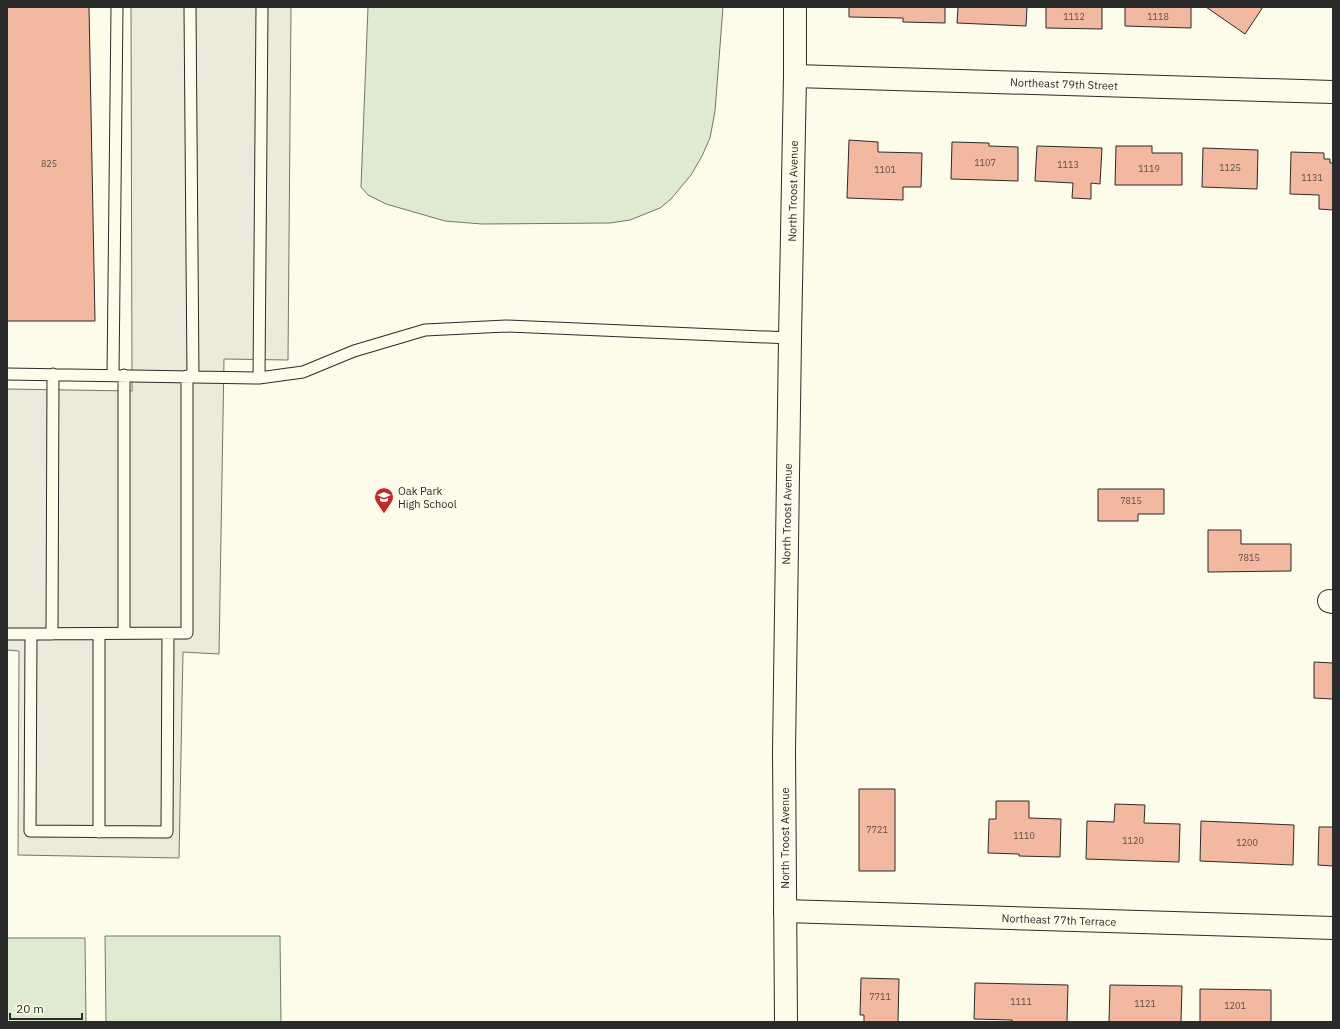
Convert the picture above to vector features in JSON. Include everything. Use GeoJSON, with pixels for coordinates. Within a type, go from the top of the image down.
{"type":"FeatureCollection","features":[{"type":"Feature","properties":{"kind":"street","name":"North Troost Avenue"},"geometry":{"type":"LineString","coordinates":[[786,1022],[784,751],[795,7]]}},
{"type":"Feature","properties":{"kind":"street","name":"Northeast 79th Street"},"geometry":{"type":"LineString","coordinates":[[795,76],[1333,92]]}},
{"type":"Feature","properties":{"kind":"street","name":"Northeast 77th Terrace"},"geometry":{"type":"LineString","coordinates":[[785,911],[1333,928]]}},
{"type":"Feature","properties":{"kind":"lane"},"geometry":{"type":"LineString","coordinates":[[117,7],[119,375],[124,633]]}},
{"type":"Feature","properties":{"kind":"lane"},"geometry":{"type":"LineString","coordinates":[[7,634],[187,633],[190,376],[190,7]]}},
{"type":"Feature","properties":{"kind":"lane"},"geometry":{"type":"LineString","coordinates":[[259,378],[262,7]]}},
{"type":"Feature","properties":{"kind":"lane"},"geometry":{"type":"LineString","coordinates":[[7,374],[259,378],[303,372],[354,351],[426,330],[506,326],[790,338]]}},
{"type":"Feature","properties":{"kind":"lane"},"geometry":{"type":"LineString","coordinates":[[52,634],[53,374]]}},
{"type":"Feature","properties":{"kind":"lane"},"geometry":{"type":"LineString","coordinates":[[31,634],[30,831],[167,832],[168,634]]}},
{"type":"Feature","properties":{"kind":"lane"},"geometry":{"type":"LineString","coordinates":[[99,634],[99,832]]}},
{"type":"Feature","properties":{"kind":"green space"},"geometry":{"type":"Polygon","coordinates":[[[368,7],[723,7],[715,111],[710,138],[691,175],[671,199],[660,208],[630,220],[610,223],[482,224],[445,221],[386,204],[368,195],[361,187],[368,7]]]}},
{"type":"Feature","properties":{"kind":"green space"},"geometry":{"type":"Polygon","coordinates":[[[105,936],[280,936],[281,1022],[106,1022],[105,936]]]}},
{"type":"Feature","properties":{"kind":"green space"},"geometry":{"type":"Polygon","coordinates":[[[7,938],[85,938],[86,1022],[7,1022],[7,938]]]}},
{"type":"Feature","properties":{"kind":"shaded area"},"geometry":{"type":"Polygon","coordinates":[[[131,7],[291,7],[288,360],[224,359],[219,654],[183,652],[179,858],[18,855],[19,651],[7,650],[7,389],[132,391],[131,7]]]}},
{"type":"Feature","properties":{"kind":"building"},"geometry":{"type":"Polygon","coordinates":[[[7,7],[89,7],[95,321],[7,321],[7,7]]]}},
{"type":"Feature","properties":{"kind":"building"},"geometry":{"type":"Polygon","coordinates":[[[849,7],[945,7],[945,23],[903,22],[903,18],[849,17],[849,7]]]}},
{"type":"Feature","properties":{"kind":"building"},"geometry":{"type":"Polygon","coordinates":[[[958,7],[1027,7],[1026,26],[957,23],[958,7]]]}},
{"type":"Feature","properties":{"kind":"building"},"geometry":{"type":"Polygon","coordinates":[[[1046,7],[1102,7],[1102,29],[1046,28],[1046,7]]]}},
{"type":"Feature","properties":{"kind":"building"},"geometry":{"type":"Polygon","coordinates":[[[1125,7],[1191,7],[1191,28],[1125,26],[1125,7]]]}},
{"type":"Feature","properties":{"kind":"building"},"geometry":{"type":"Polygon","coordinates":[[[1206,7],[1263,7],[1245,34],[1206,7]]]}},
{"type":"Feature","properties":{"kind":"building"},"geometry":{"type":"Polygon","coordinates":[[[849,140],[878,142],[878,152],[922,153],[921,187],[903,187],[903,200],[847,198],[849,140]]]}},
{"type":"Feature","properties":{"kind":"building"},"geometry":{"type":"Polygon","coordinates":[[[952,142],[989,143],[989,146],[1018,147],[1018,181],[951,179],[952,142]]]}},
{"type":"Feature","properties":{"kind":"building"},"geometry":{"type":"Polygon","coordinates":[[[1037,146],[1102,148],[1100,184],[1091,183],[1091,199],[1072,198],[1073,183],[1035,181],[1037,146]]]}},
{"type":"Feature","properties":{"kind":"building"},"geometry":{"type":"Polygon","coordinates":[[[1116,146],[1152,146],[1152,153],[1182,153],[1182,185],[1115,185],[1116,146]]]}},
{"type":"Feature","properties":{"kind":"building"},"geometry":{"type":"Polygon","coordinates":[[[1203,148],[1258,150],[1257,189],[1202,187],[1203,148]]]}},
{"type":"Feature","properties":{"kind":"building"},"geometry":{"type":"Polygon","coordinates":[[[1291,152],[1324,153],[1324,159],[1330,159],[1330,163],[1333,163],[1333,210],[1319,209],[1319,195],[1290,194],[1291,152]]]}},
{"type":"Feature","properties":{"kind":"building"},"geometry":{"type":"Polygon","coordinates":[[[1098,489],[1164,489],[1164,514],[1138,514],[1138,521],[1098,521],[1098,489]]]}},
{"type":"Feature","properties":{"kind":"building"},"geometry":{"type":"Polygon","coordinates":[[[1208,530],[1241,530],[1241,544],[1291,544],[1291,571],[1208,572],[1208,530]]]}},
{"type":"Feature","properties":{"kind":"building"},"geometry":{"type":"Polygon","coordinates":[[[1314,662],[1333,663],[1333,699],[1314,698],[1314,662]]]}},
{"type":"Feature","properties":{"kind":"building"},"geometry":{"type":"Polygon","coordinates":[[[859,789],[895,789],[895,871],[859,871],[859,789]]]}},
{"type":"Feature","properties":{"kind":"building"},"geometry":{"type":"Polygon","coordinates":[[[996,801],[1029,801],[1029,818],[1061,819],[1060,857],[1019,856],[1019,854],[988,853],[989,819],[996,819],[996,801]]]}},
{"type":"Feature","properties":{"kind":"building"},"geometry":{"type":"Polygon","coordinates":[[[1115,804],[1145,805],[1144,823],[1180,824],[1179,862],[1086,859],[1087,821],[1114,822],[1115,804]]]}},
{"type":"Feature","properties":{"kind":"building"},"geometry":{"type":"Polygon","coordinates":[[[1201,821],[1294,825],[1293,865],[1200,861],[1201,821]]]}},
{"type":"Feature","properties":{"kind":"building"},"geometry":{"type":"Polygon","coordinates":[[[1319,827],[1333,827],[1333,866],[1318,865],[1319,827]]]}},
{"type":"Feature","properties":{"kind":"building"},"geometry":{"type":"Polygon","coordinates":[[[861,978],[899,979],[898,1022],[864,1022],[864,1015],[860,1015],[861,978]]]}},
{"type":"Feature","properties":{"kind":"building"},"geometry":{"type":"Polygon","coordinates":[[[975,983],[1068,985],[1067,1022],[1012,1022],[1012,1020],[974,1019],[975,983]]]}},
{"type":"Feature","properties":{"kind":"building"},"geometry":{"type":"Polygon","coordinates":[[[1110,985],[1182,986],[1181,1022],[1109,1022],[1110,985]]]}},
{"type":"Feature","properties":{"kind":"building"},"geometry":{"type":"Polygon","coordinates":[[[1200,989],[1271,990],[1271,1022],[1200,1022],[1200,989]]]}},
{"type":"Feature","properties":{"kind":"place","name":"Oak Park High School"},"geometry":{"type":"Point","coordinates":[384,514]}}]}
